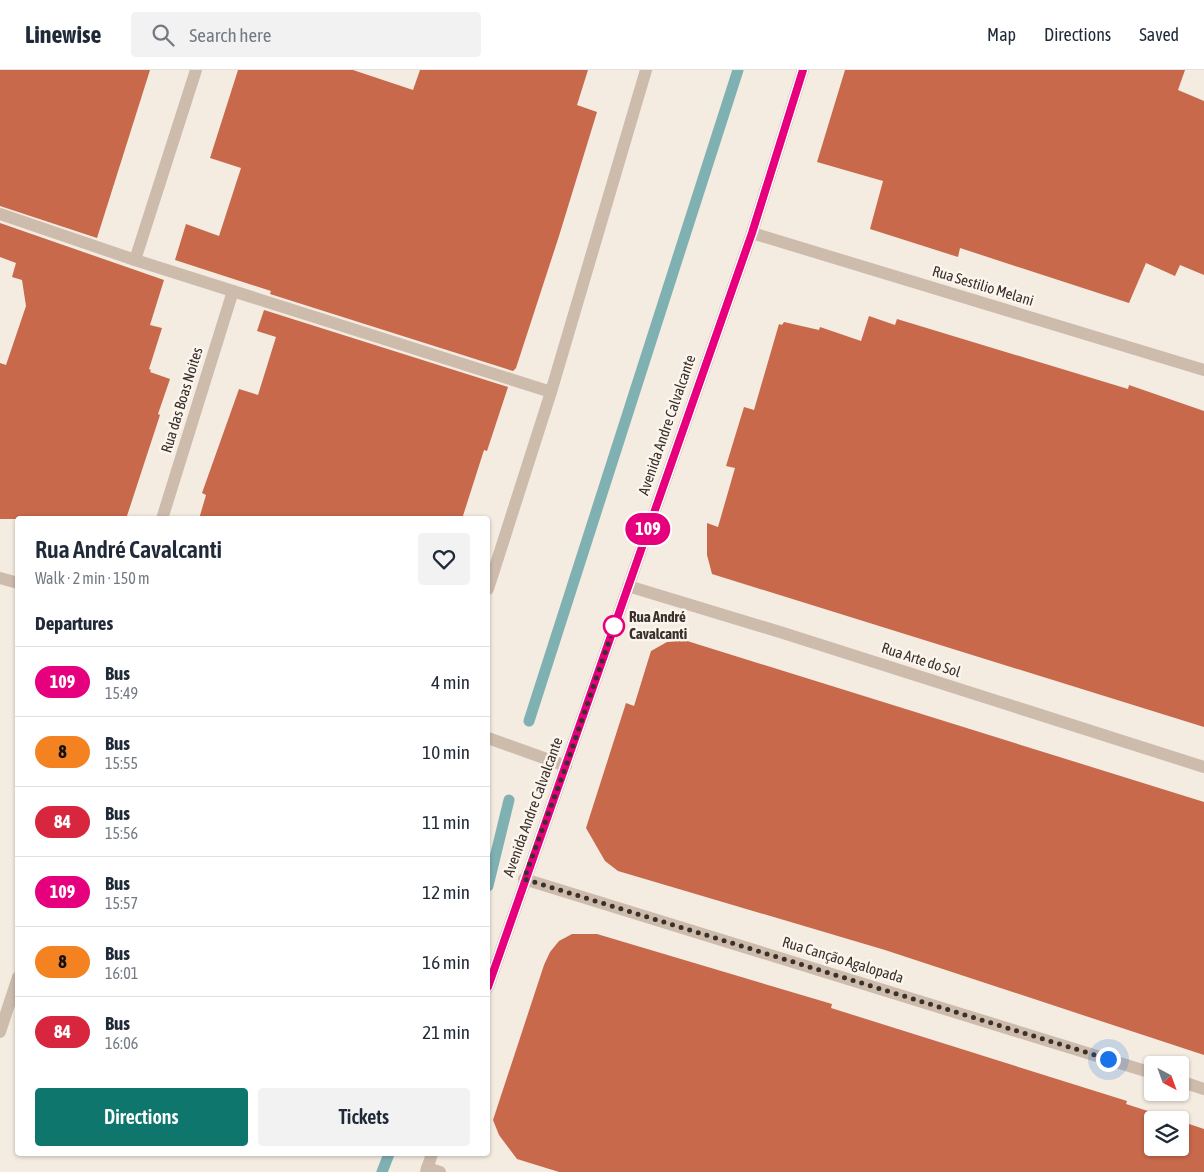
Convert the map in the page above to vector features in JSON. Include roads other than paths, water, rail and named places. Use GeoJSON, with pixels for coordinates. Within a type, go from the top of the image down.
{"type":"FeatureCollection","features":[{"type":"Feature","properties":{"kind":"street"},"geometry":{"type":"LineString","coordinates":[[135,260],[196,70]]}},
{"type":"Feature","properties":{"kind":"street"},"geometry":{"type":"LineString","coordinates":[[490,583],[551,392],[646,70]]}},
{"type":"Feature","properties":{"kind":"street","name":"Avenida Andre Calvalcante"},"geometry":{"type":"LineString","coordinates":[[490,981],[524,879],[566,766],[752,233],[803,70]]}},
{"type":"Feature","properties":{"kind":"street"},"geometry":{"type":"LineString","coordinates":[[0,214],[233,292],[551,392]]}},
{"type":"Feature","properties":{"kind":"street","name":"Rua Sestilio Melani"},"geometry":{"type":"LineString","coordinates":[[752,233],[1204,370]]}},
{"type":"Feature","properties":{"kind":"street","name":"Rua das Boas Noites"},"geometry":{"type":"LineString","coordinates":[[163,516],[233,292]]}},
{"type":"Feature","properties":{"kind":"street"},"geometry":{"type":"LineString","coordinates":[[0,578],[15,582]]}},
{"type":"Feature","properties":{"kind":"street","name":"Rua Arte do Sol"},"geometry":{"type":"LineString","coordinates":[[628,586],[780,632],[1204,767]]}},
{"type":"Feature","properties":{"kind":"street"},"geometry":{"type":"LineString","coordinates":[[490,739],[566,766]]}},
{"type":"Feature","properties":{"kind":"street","name":"Rua Canção Agalopada"},"geometry":{"type":"LineString","coordinates":[[524,879],[1144,1071]]}},
{"type":"Feature","properties":{"kind":"street"},"geometry":{"type":"LineString","coordinates":[[0,1032],[15,986]]}},
{"type":"Feature","properties":{"kind":"street"},"geometry":{"type":"LineString","coordinates":[[1189,1084],[1204,1089]]}},
{"type":"Feature","properties":{"kind":"street"},"geometry":{"type":"LineString","coordinates":[[431,1156],[426,1170],[440,1172]]}},
{"type":"Feature","properties":{"kind":"waterway"},"geometry":{"type":"LineString","coordinates":[[529,721],[738,70]]}},
{"type":"Feature","properties":{"kind":"waterway"},"geometry":{"type":"LineString","coordinates":[[490,878],[509,800]]}},
{"type":"Feature","properties":{"kind":"waterway"},"geometry":{"type":"LineString","coordinates":[[382,1172],[388,1156]]}},
{"type":"Feature","properties":{"kind":"place","name":"Rua André Cavalcanti"},"geometry":{"type":"Point","coordinates":[614,626]}}]}
